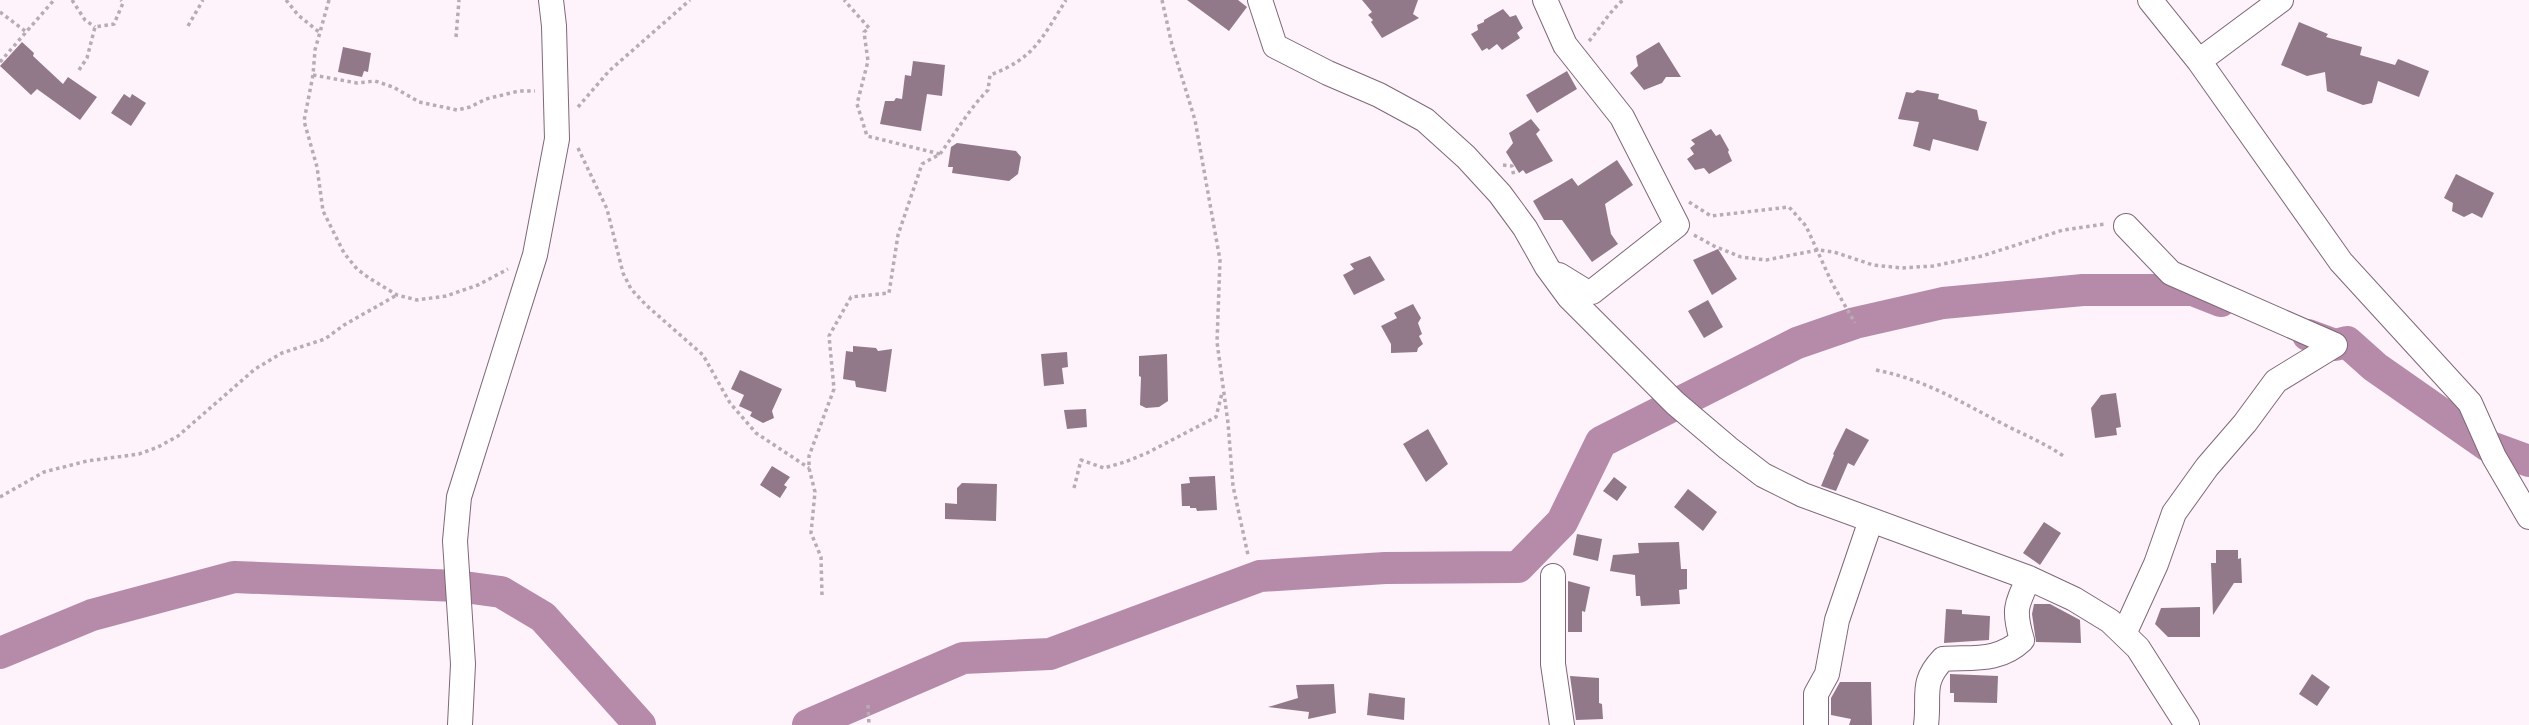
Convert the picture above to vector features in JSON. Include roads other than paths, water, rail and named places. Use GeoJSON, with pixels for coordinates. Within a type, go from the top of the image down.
{"type":"FeatureCollection","features":[{"type":"Feature","properties":{"kind":"street"},"geometry":{"type":"LineString","coordinates":[[460,725],[463,664],[455,541],[459,497],[567,143],[555,91],[551,0]]}},
{"type":"Feature","properties":{"kind":"street"},"geometry":{"type":"LineString","coordinates":[[1261,0],[1275,46],[1425,120],[1466,157],[1500,194],[1525,228],[1547,267],[1569,298],[1675,403],[1728,448],[1763,475],[1803,495],[2029,578],[2074,599],[2110,621],[2138,648],[2187,725]]}},
{"type":"Feature","properties":{"kind":"street"},"geometry":{"type":"LineString","coordinates":[[1545,0],[1565,45],[1622,117],[1677,225],[1592,292],[1585,291],[1547,267]]}},
{"type":"Feature","properties":{"kind":"street"},"geometry":{"type":"LineString","coordinates":[[2150,0],[2199,61],[2341,262],[2470,403],[2494,457],[2529,517]]}},
{"type":"Feature","properties":{"kind":"street"},"geometry":{"type":"LineString","coordinates":[[2199,61],[2281,0]]}},
{"type":"Feature","properties":{"kind":"street"},"geometry":{"type":"LineString","coordinates":[[2124,635],[2156,564],[2175,513],[2207,467],[2245,423],[2276,381],[2335,345],[2171,273],[2126,226]]}},
{"type":"Feature","properties":{"kind":"street"},"geometry":{"type":"LineString","coordinates":[[1816,725],[1816,694],[1826,674],[1837,620],[1871,520]]}},
{"type":"Feature","properties":{"kind":"street"},"geometry":{"type":"LineString","coordinates":[[1553,576],[1553,664],[1562,725]]}},
{"type":"Feature","properties":{"kind":"street"},"geometry":{"type":"LineString","coordinates":[[1926,725],[1927,679],[1943,659],[1985,657],[2010,651],[2022,640],[2017,624],[2016,606],[2029,578]]}},
{"type":"Feature","properties":{"kind":"waterway"},"geometry":{"type":"LineString","coordinates":[[808,725],[963,658],[1050,654],[1260,576],[1385,568],[1518,567],[1562,522],[1601,442],[1797,343],[1855,323],[1943,303],[2083,290],[2193,290],[2221,301]]}},
{"type":"Feature","properties":{"kind":"waterway"},"geometry":{"type":"LineString","coordinates":[[2308,335],[2335,345],[2347,342],[2375,367],[2488,446],[2529,461]]}},
{"type":"Feature","properties":{"kind":"waterway"},"geometry":{"type":"LineString","coordinates":[[0,653],[92,615],[234,577],[457,586],[501,592],[543,617],[640,725]]}}]}
